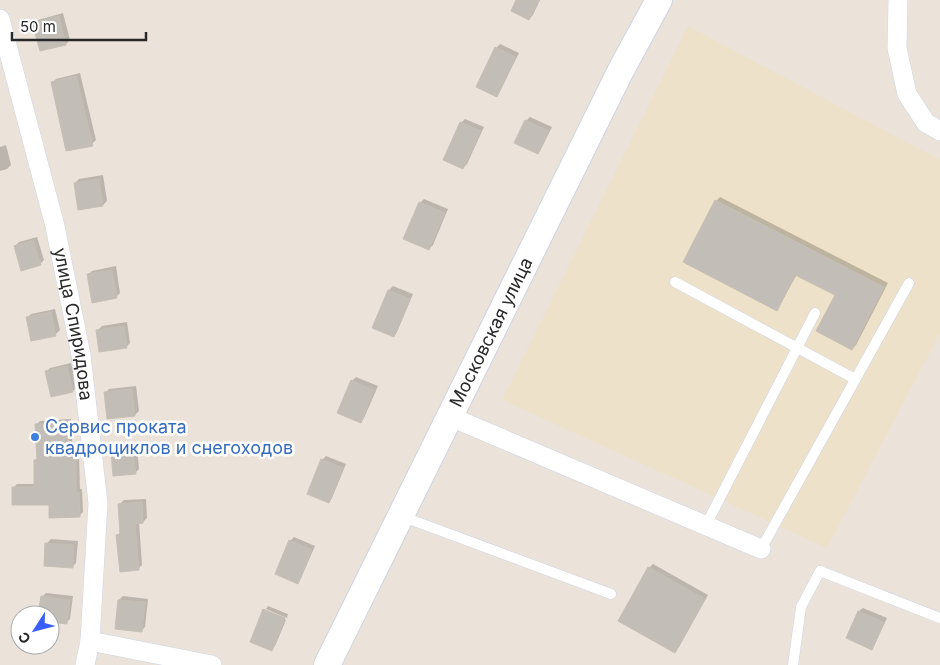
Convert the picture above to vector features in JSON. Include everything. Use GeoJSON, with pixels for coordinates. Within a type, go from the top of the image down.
{"type":"FeatureCollection","features":[{"type":"Feature","properties":{"kind":"street","name":"Московская улица"},"geometry":{"type":"LineString","coordinates":[[326,665],[620,70],[659,0]]}},
{"type":"Feature","properties":{"kind":"street"},"geometry":{"type":"LineString","coordinates":[[898,0],[897,48],[907,94],[926,123],[940,131]]}},
{"type":"Feature","properties":{"kind":"street","name":"улица Спиридова"},"geometry":{"type":"LineString","coordinates":[[0,18],[55,226],[81,355],[98,503],[90,641],[85,665]]}},
{"type":"Feature","properties":{"kind":"street"},"geometry":{"type":"LineString","coordinates":[[450,417],[761,549]]}},
{"type":"Feature","properties":{"kind":"street"},"geometry":{"type":"LineString","coordinates":[[90,641],[212,665]]}},
{"type":"Feature","properties":{"kind":"lane"},"geometry":{"type":"LineString","coordinates":[[675,282],[855,379]]}},
{"type":"Feature","properties":{"kind":"lane"},"geometry":{"type":"LineString","coordinates":[[761,549],[908,283]]}},
{"type":"Feature","properties":{"kind":"lane"},"geometry":{"type":"LineString","coordinates":[[706,525],[815,314]]}},
{"type":"Feature","properties":{"kind":"lane"},"geometry":{"type":"LineString","coordinates":[[400,516],[611,594]]}},
{"type":"Feature","properties":{"kind":"lane"},"geometry":{"type":"LineString","coordinates":[[793,665],[801,607],[820,571],[940,618]]}},
{"type":"Feature","properties":{"kind":"shaded area"},"geometry":{"type":"Polygon","coordinates":[[[688,26],[940,160],[940,333],[827,548],[502,400],[688,26]]]}},
{"type":"Feature","properties":{"kind":"building"},"geometry":{"type":"Polygon","coordinates":[[[516,0],[539,0],[529,20],[511,11],[516,0]]]}},
{"type":"Feature","properties":{"kind":"building"},"geometry":{"type":"Polygon","coordinates":[[[59,16],[66,45],[40,51],[32,23],[59,16]]]}},
{"type":"Feature","properties":{"kind":"building"},"geometry":{"type":"Polygon","coordinates":[[[495,47],[516,57],[497,97],[476,87],[495,47]]]}},
{"type":"Feature","properties":{"kind":"building"},"geometry":{"type":"Polygon","coordinates":[[[76,76],[93,146],[66,151],[51,82],[76,76]]]}},
{"type":"Feature","properties":{"kind":"building"},"geometry":{"type":"Polygon","coordinates":[[[525,120],[549,131],[538,154],[514,143],[525,120]]]}},
{"type":"Feature","properties":{"kind":"building"},"geometry":{"type":"Polygon","coordinates":[[[460,122],[481,131],[463,169],[443,160],[460,122]]]}},
{"type":"Feature","properties":{"kind":"building"},"geometry":{"type":"Polygon","coordinates":[[[99,179],[103,206],[78,210],[74,183],[99,179]]]}},
{"type":"Feature","properties":{"kind":"building"},"geometry":{"type":"Polygon","coordinates":[[[715,200],[884,287],[852,350],[816,331],[835,295],[795,275],[777,311],[683,262],[715,200]]]}},
{"type":"Feature","properties":{"kind":"building"},"geometry":{"type":"Polygon","coordinates":[[[419,202],[445,213],[429,250],[403,239],[419,202]]]}},
{"type":"Feature","properties":{"kind":"building"},"geometry":{"type":"Polygon","coordinates":[[[33,240],[41,265],[21,271],[14,246],[33,240]]]}},
{"type":"Feature","properties":{"kind":"building"},"geometry":{"type":"Polygon","coordinates":[[[112,270],[117,298],[92,303],[87,274],[112,270]]]}},
{"type":"Feature","properties":{"kind":"building"},"geometry":{"type":"Polygon","coordinates":[[[388,290],[410,299],[394,337],[372,328],[388,290]]]}},
{"type":"Feature","properties":{"kind":"building"},"geometry":{"type":"Polygon","coordinates":[[[51,312],[56,336],[31,341],[26,317],[51,312]]]}},
{"type":"Feature","properties":{"kind":"building"},"geometry":{"type":"Polygon","coordinates":[[[124,326],[127,348],[99,352],[96,330],[124,326]]]}},
{"type":"Feature","properties":{"kind":"building"},"geometry":{"type":"Polygon","coordinates":[[[67,366],[73,392],[51,397],[45,371],[67,366]]]}},
{"type":"Feature","properties":{"kind":"building"},"geometry":{"type":"Polygon","coordinates":[[[351,380],[374,390],[361,423],[337,413],[351,380]]]}},
{"type":"Feature","properties":{"kind":"building"},"geometry":{"type":"Polygon","coordinates":[[[132,389],[135,416],[107,419],[104,392],[132,389]]]}},
{"type":"Feature","properties":{"kind":"building"},"geometry":{"type":"Polygon","coordinates":[[[67,423],[70,459],[76,459],[76,492],[79,492],[80,517],[49,518],[49,505],[12,505],[12,487],[34,487],[34,460],[37,460],[35,424],[67,423]]]}},
{"type":"Feature","properties":{"kind":"building"},"geometry":{"type":"Polygon","coordinates":[[[133,451],[136,474],[113,476],[111,453],[133,451]]]}},
{"type":"Feature","properties":{"kind":"building"},"geometry":{"type":"Polygon","coordinates":[[[321,459],[343,468],[329,503],[307,494],[321,459]]]}},
{"type":"Feature","properties":{"kind":"building"},"geometry":{"type":"Polygon","coordinates":[[[142,502],[143,523],[135,524],[139,570],[120,572],[116,535],[120,534],[118,504],[142,502]]]}},
{"type":"Feature","properties":{"kind":"building"},"geometry":{"type":"Polygon","coordinates":[[[289,540],[312,550],[298,584],[275,574],[289,540]]]}},
{"type":"Feature","properties":{"kind":"building"},"geometry":{"type":"Polygon","coordinates":[[[45,543],[74,545],[73,568],[44,566],[45,543]]]}},
{"type":"Feature","properties":{"kind":"building"},"geometry":{"type":"Polygon","coordinates":[[[648,567],[705,599],[675,653],[618,621],[648,567]]]}},
{"type":"Feature","properties":{"kind":"building"},"geometry":{"type":"Polygon","coordinates":[[[41,596],[70,600],[67,624],[60,623],[60,605],[40,605],[41,596]]]}},
{"type":"Feature","properties":{"kind":"building"},"geometry":{"type":"Polygon","coordinates":[[[118,600],[145,602],[142,632],[115,629],[118,600]]]}},
{"type":"Feature","properties":{"kind":"building"},"geometry":{"type":"Polygon","coordinates":[[[263,609],[285,618],[272,651],[250,642],[263,609]]]}},
{"type":"Feature","properties":{"kind":"building"},"geometry":{"type":"Polygon","coordinates":[[[858,611],[884,622],[872,650],[846,638],[858,611]]]}},
{"type":"Feature","properties":{"kind":"place","name":"Сервис проката квадроциклов и снегоходов"},"geometry":{"type":"Point","coordinates":[35,437]}}]}
